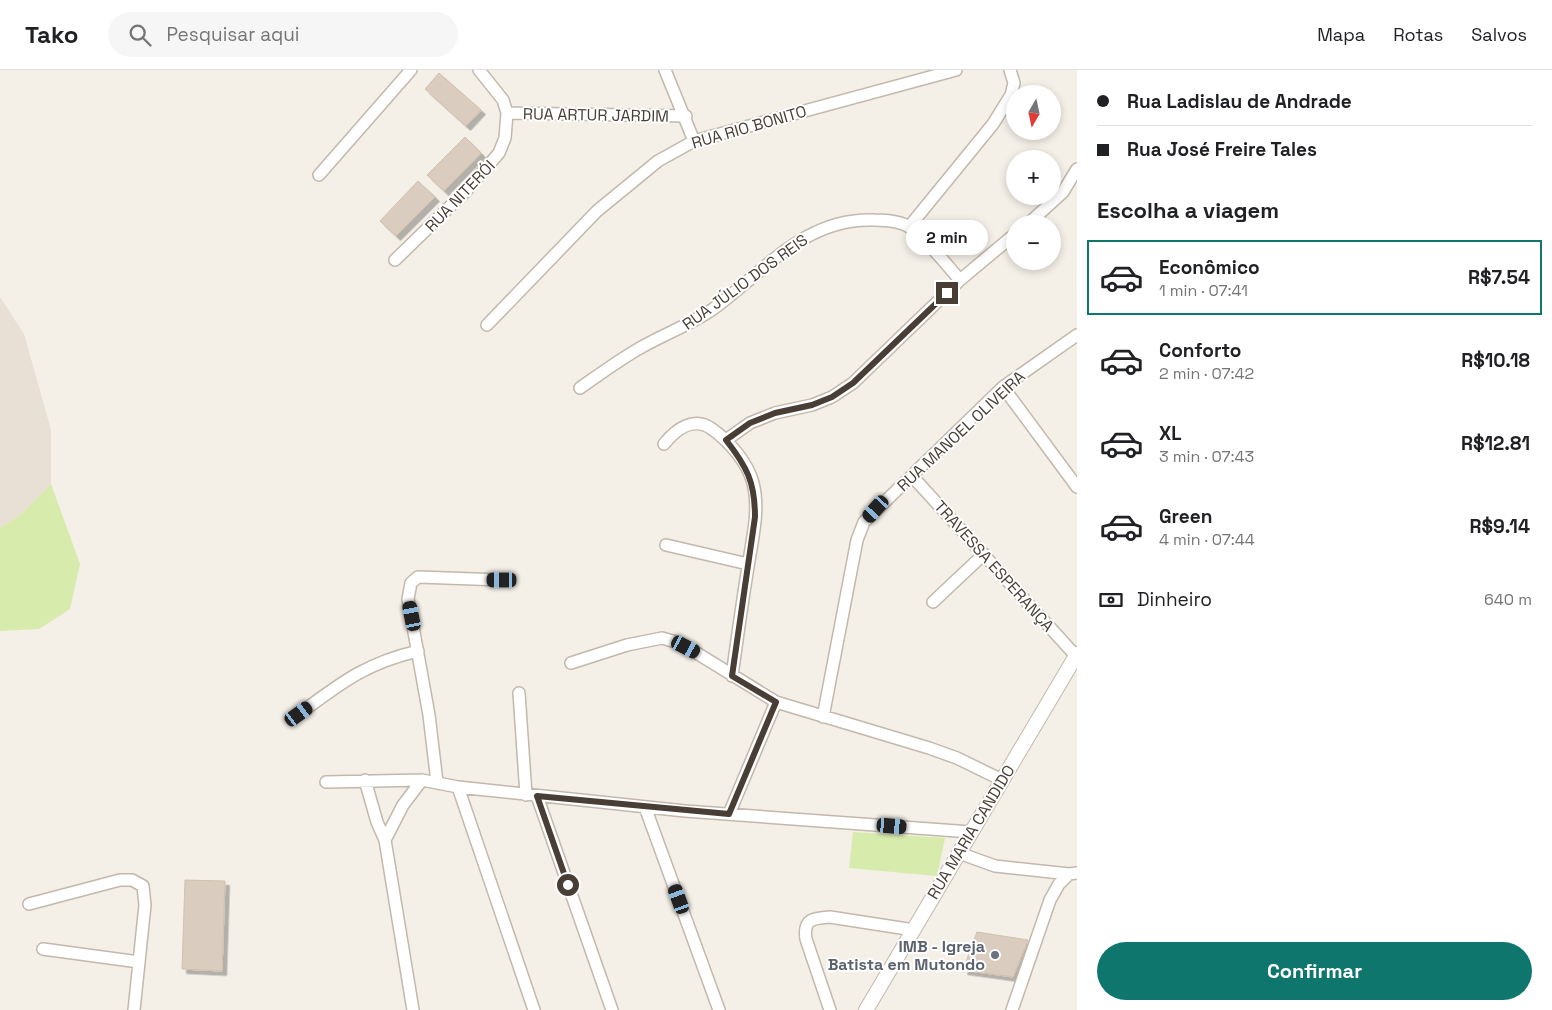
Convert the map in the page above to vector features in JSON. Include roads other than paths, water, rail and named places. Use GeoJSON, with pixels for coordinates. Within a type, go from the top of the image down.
{"type":"FeatureCollection","features":[{"type":"Feature","properties":{"kind":"street"},"geometry":{"type":"LineString","coordinates":[[319,175],[411,70]]}},
{"type":"Feature","properties":{"kind":"street"},"geometry":{"type":"LineString","coordinates":[[479,70],[503,100],[507,113]]}},
{"type":"Feature","properties":{"kind":"street"},"geometry":{"type":"LineString","coordinates":[[665,70],[686,116],[694,141]]}},
{"type":"Feature","properties":{"kind":"street","name":"RUA RIO BONITO"},"geometry":{"type":"LineString","coordinates":[[487,324],[597,211],[658,161],[694,141],[956,70]]}},
{"type":"Feature","properties":{"kind":"street"},"geometry":{"type":"LineString","coordinates":[[909,227],[993,124],[1011,95],[1014,83],[1010,70]]}},
{"type":"Feature","properties":{"kind":"street","name":"RUA ARTUR JARDIM"},"geometry":{"type":"LineString","coordinates":[[507,113],[686,116]]}},
{"type":"Feature","properties":{"kind":"street","name":"RUA NITERÓI"},"geometry":{"type":"LineString","coordinates":[[395,260],[491,165],[505,138],[507,113]]}},
{"type":"Feature","properties":{"kind":"street"},"geometry":{"type":"LineString","coordinates":[[1038,215],[1063,192],[1077,169]]}},
{"type":"Feature","properties":{"kind":"street","name":"RUA JÚLIO DOS REIS"},"geometry":{"type":"LineString","coordinates":[[580,388],[640,348],[691,324],[714,308],[786,248],[808,235],[837,224],[866,220],[887,220],[909,227],[960,280]]}},
{"type":"Feature","properties":{"kind":"street"},"geometry":{"type":"LineString","coordinates":[[726,440],[750,423],[775,413],[812,405],[832,397],[853,383],[960,280],[1006,242]]}},
{"type":"Feature","properties":{"kind":"street","name":"RUA MANOEL OLIVEIRA"},"geometry":{"type":"LineString","coordinates":[[823,717],[857,540],[864,522],[1004,388],[1077,335]]}},
{"type":"Feature","properties":{"kind":"street"},"geometry":{"type":"LineString","coordinates":[[1004,388],[1077,487]]}},
{"type":"Feature","properties":{"kind":"street"},"geometry":{"type":"LineString","coordinates":[[664,444],[682,427],[696,423],[707,425],[726,440],[743,463],[753,483],[755,517],[732,676]]}},
{"type":"Feature","properties":{"kind":"street","name":"TRAVESSA ESPERANÇA"},"geometry":{"type":"LineString","coordinates":[[912,476],[984,554],[1032,610],[1076,655]]}},
{"type":"Feature","properties":{"kind":"street"},"geometry":{"type":"LineString","coordinates":[[666,545],[748,564]]}},
{"type":"Feature","properties":{"kind":"street"},"geometry":{"type":"LineString","coordinates":[[933,602],[984,554]]}},
{"type":"Feature","properties":{"kind":"street"},"geometry":{"type":"LineString","coordinates":[[437,782],[418,651],[408,599],[409,589],[418,577],[502,580]]}},
{"type":"Feature","properties":{"kind":"street"},"geometry":{"type":"LineString","coordinates":[[571,663],[627,645],[662,638],[676,642],[695,652],[776,702],[823,717],[876,730],[930,748],[957,758],[1002,780]]}},
{"type":"Feature","properties":{"kind":"street"},"geometry":{"type":"LineString","coordinates":[[299,714],[348,678],[371,665],[418,651]]}},
{"type":"Feature","properties":{"kind":"street","name":"RUA MARIA CANDIDO"},"geometry":{"type":"LineString","coordinates":[[866,1010],[1076,655]]}},
{"type":"Feature","properties":{"kind":"street"},"geometry":{"type":"LineString","coordinates":[[519,693],[532,796],[612,1010]]}},
{"type":"Feature","properties":{"kind":"street"},"geometry":{"type":"LineString","coordinates":[[729,814],[776,702]]}},
{"type":"Feature","properties":{"kind":"street"},"geometry":{"type":"LineString","coordinates":[[365,780],[376,822],[385,840],[413,1010]]}},
{"type":"Feature","properties":{"kind":"street"},"geometry":{"type":"LineString","coordinates":[[385,840],[403,805],[422,780]]}},
{"type":"Feature","properties":{"kind":"street"},"geometry":{"type":"LineString","coordinates":[[326,782],[422,780],[458,787],[532,796],[645,807],[971,832]]}},
{"type":"Feature","properties":{"kind":"street"},"geometry":{"type":"LineString","coordinates":[[458,787],[534,1010]]}},
{"type":"Feature","properties":{"kind":"street"},"geometry":{"type":"LineString","coordinates":[[645,807],[719,1010]]}},
{"type":"Feature","properties":{"kind":"street"},"geometry":{"type":"LineString","coordinates":[[959,852],[995,866],[1073,874]]}},
{"type":"Feature","properties":{"kind":"street"},"geometry":{"type":"LineString","coordinates":[[1012,1010],[1050,900],[1059,884],[1073,874]]}},
{"type":"Feature","properties":{"kind":"street"},"geometry":{"type":"LineString","coordinates":[[29,904],[120,880],[138,882],[146,891],[134,1010]]}},
{"type":"Feature","properties":{"kind":"street"},"geometry":{"type":"LineString","coordinates":[[830,1010],[806,939],[804,930],[808,922],[816,918],[830,917],[914,930]]}},
{"type":"Feature","properties":{"kind":"street"},"geometry":{"type":"LineString","coordinates":[[43,949],[139,962]]}},
{"type":"Feature","properties":{"kind":"place","name":"IMB - Igreja Batista em Mutondo"},"geometry":{"type":"Point","coordinates":[995,955]}}]}
